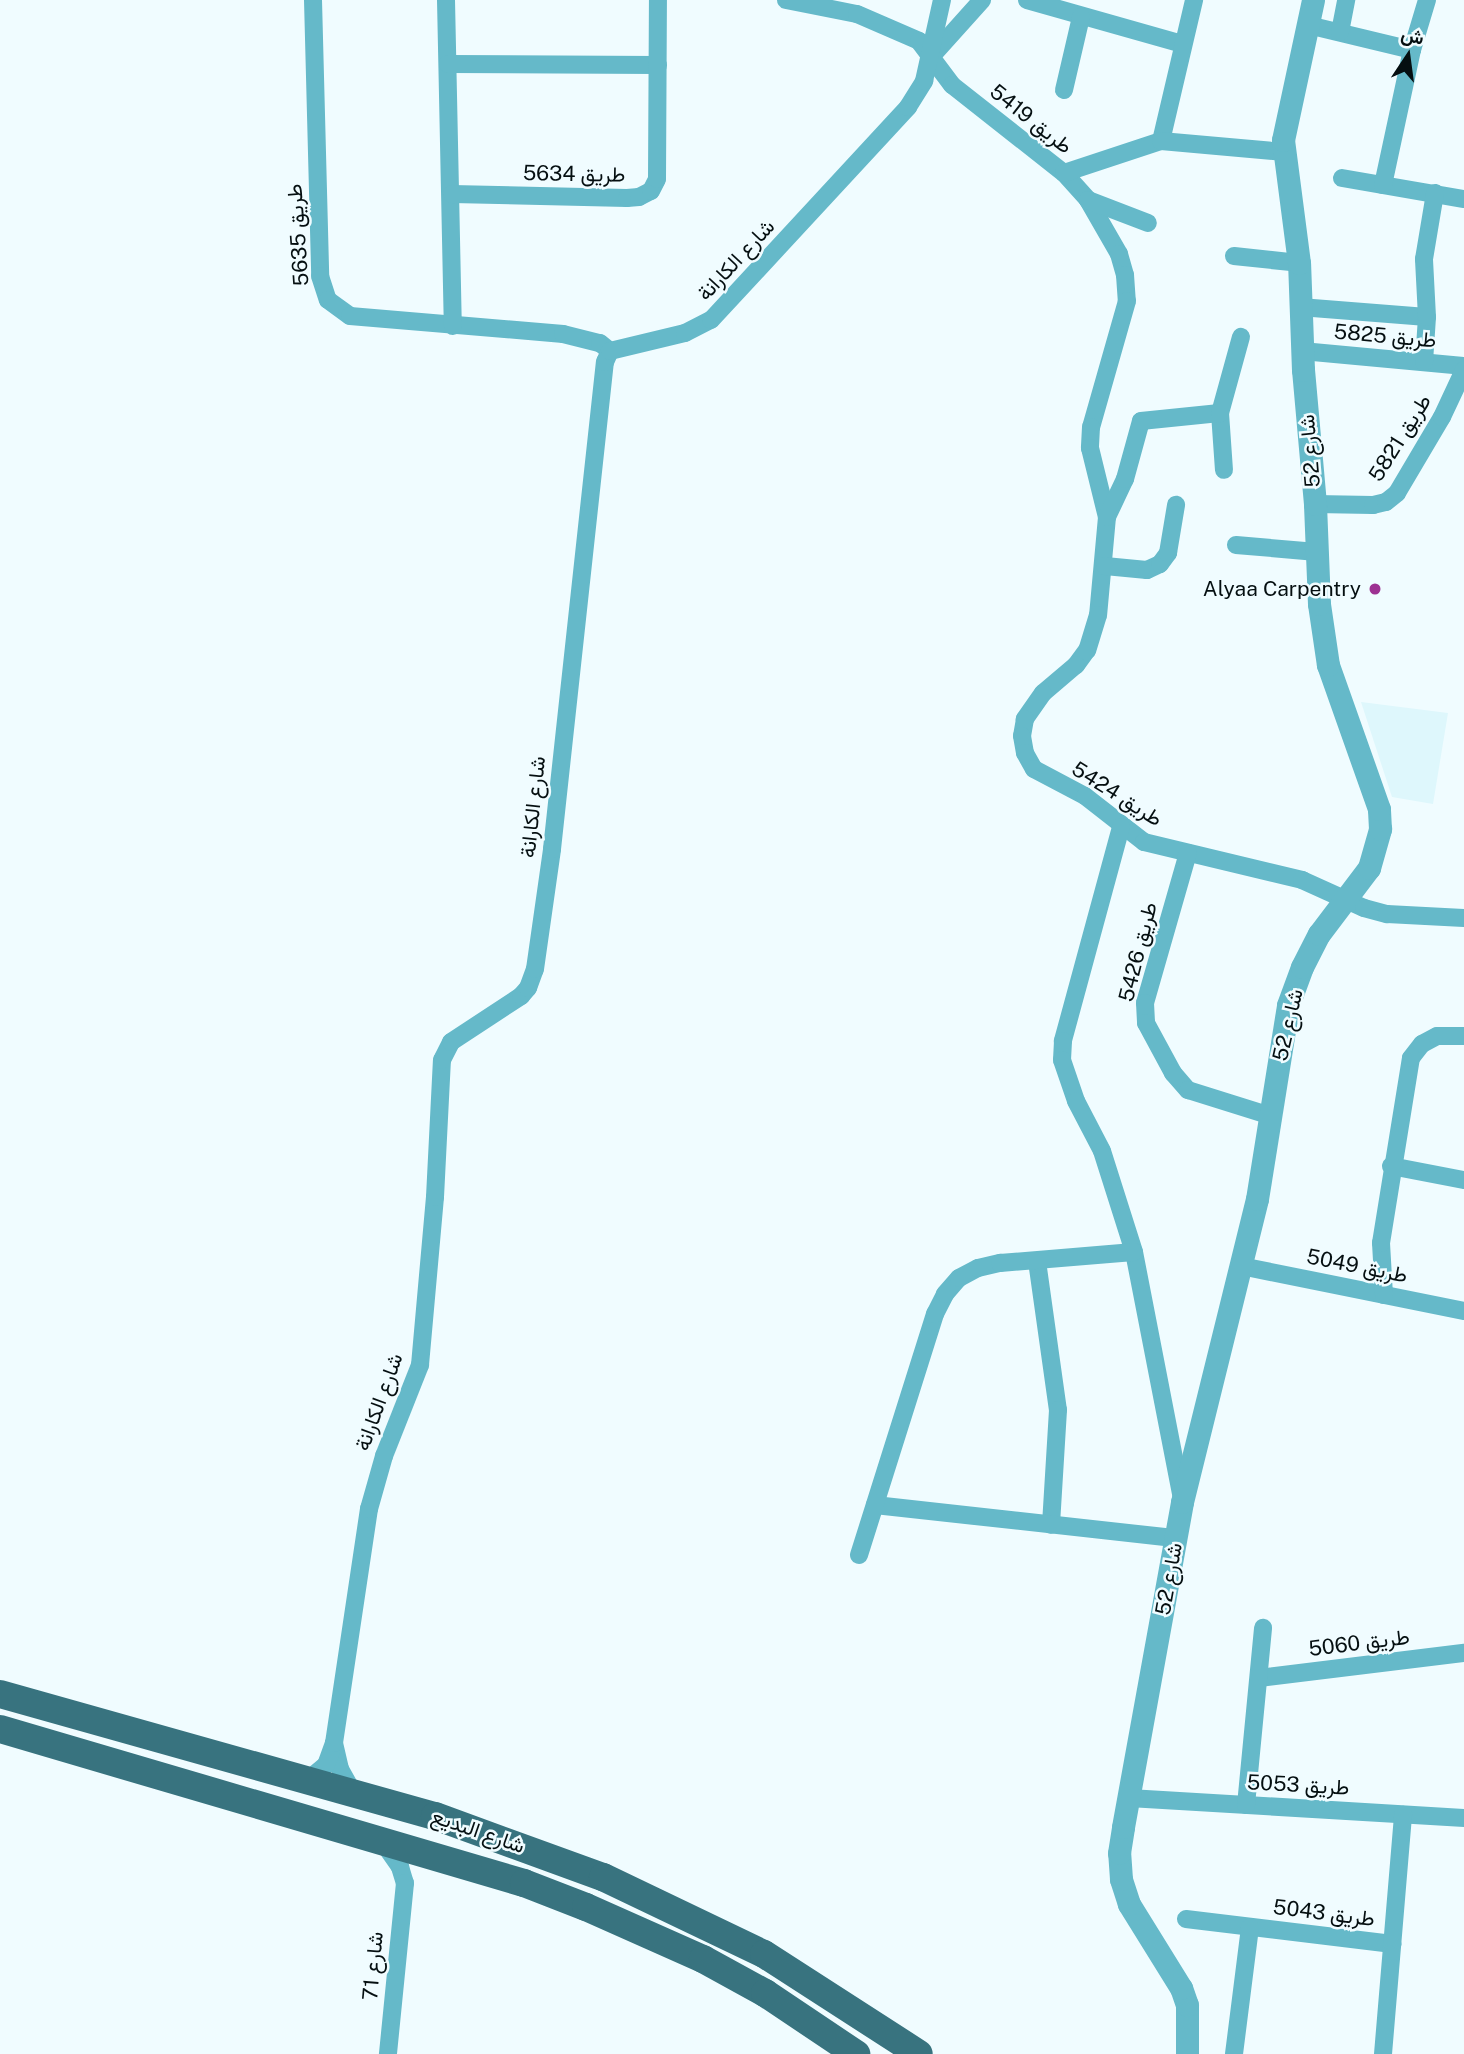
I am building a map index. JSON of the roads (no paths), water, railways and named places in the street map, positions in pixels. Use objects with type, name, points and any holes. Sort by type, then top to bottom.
[{"type":"main road","name":"شارع البديع","points":[[0,1694],[308,1780],[520,1844],[684,1913],[764,1954],[919,2054]]},
{"type":"main road","name":"شارع البديع","points":[[0,1729],[444,1857],[586,1907],[702,1959],[765,1993],[856,2054]]},
{"type":"street","name":"طريق 5635","points":[[313,0],[322,289],[336,309],[350,316],[563,334],[600,343],[610,351]]},
{"type":"street","points":[[446,0],[453,326]]},
{"type":"street","name":"طريق 5634","points":[[452,194],[627,198],[639,197],[651,191],[657,180],[658,0]]},
{"type":"street","name":"طريق 5419","points":[[786,0],[837,8],[876,20],[912,36],[943,76],[964,95],[1064,173],[1161,141],[1285,152]]},
{"type":"street","points":[[930,58],[942,0]]},
{"type":"street","name":"شارع الكارانة","points":[[308,1780],[326,1765],[334,1743],[371,1500],[384,1456],[420,1365],[435,1197],[442,1060],[451,1042],[521,996],[528,988],[535,969],[552,849],[601,378],[610,351],[685,333],[711,320],[908,107],[924,81],[930,58],[982,0]]},
{"type":"street","points":[[1027,0],[1183,44]]},
{"type":"street","points":[[1161,141],[1194,0]]},
{"type":"street","name":"شارع 52","points":[[1187,2054],[1187,2005],[1181,1988],[1129,1904],[1121,1879],[1119,1853],[1182,1502],[1257,1199],[1293,992],[1319,934],[1369,868],[1377,849],[1379,808],[1328,665],[1322,635],[1315,504],[1302,351],[1299,263],[1285,152],[1284,125],[1313,0]]},
{"type":"street","points":[[1340,32],[1346,0]]},
{"type":"street","points":[[1384,184],[1412,50],[1427,0]]},
{"type":"street","points":[[1064,90],[1081,17]]},
{"type":"street","points":[[1308,25],[1412,50]]},
{"type":"street","points":[[448,64],[658,65]]},
{"type":"street","name":"طريق 5424","points":[[1064,173],[1088,200],[1119,254],[1125,275],[1126,301],[1095,412],[1090,448],[1107,517],[1105,566],[1094,633],[1087,650],[1076,665],[1033,705],[1025,719],[1022,736],[1025,754],[1034,769],[1085,796],[1121,827],[1144,842],[1302,880],[1345,900],[1387,914],[1464,918]]},
{"type":"street","points":[[1342,178],[1464,200]]},
{"type":"street","name":"طريق 5821","points":[[1424,362],[1427,317],[1424,259],[1435,194]]},
{"type":"street","points":[[1088,200],[1148,223]]},
{"type":"street","points":[[1234,256],[1299,263]]},
{"type":"street","points":[[1300,307],[1427,317]]},
{"type":"street","points":[[1224,470],[1220,412],[1241,337]]},
{"type":"street","name":"طريق 5825","points":[[1302,351],[1464,368]]},
{"type":"street","name":"طريق 5821","points":[[1315,504],[1373,505],[1386,502],[1397,493],[1441,417],[1464,368]]},
{"type":"street","points":[[1107,517],[1125,480],[1141,421],[1220,412]]},
{"type":"street","points":[[1105,566],[1147,570],[1160,564],[1168,553],[1176,505]]},
{"type":"street","points":[[1236,545],[1317,551]]},
{"type":"street","points":[[1121,827],[1063,1041],[1062,1060],[1076,1101],[1102,1151],[1134,1252],[1182,1502]]},
{"type":"street","name":"طريق 5426","points":[[1188,853],[1145,1003],[1146,1023],[1173,1073],[1188,1090],[1271,1116]]},
{"type":"street","points":[[1384,1294],[1381,1242],[1391,1166],[1411,1058],[1422,1044],[1437,1036],[1464,1036]]},
{"type":"street","points":[[1391,1166],[1464,1180]]},
{"type":"street","points":[[859,1555],[935,1314],[945,1294],[959,1278],[978,1268],[1134,1252]]},
{"type":"street","points":[[1037,1261],[1058,1410],[1051,1525]]},
{"type":"street","name":"طريق 5049","points":[[1241,1266],[1464,1311]]},
{"type":"street","points":[[875,1505],[1176,1538]]},
{"type":"street","points":[[1246,1805],[1263,1628]]},
{"type":"street","name":"طريق 5060","points":[[1259,1678],[1464,1653]]},
{"type":"street","points":[[0,1682],[28,1702]]},
{"type":"street","name":"شارع الكارانة","points":[[334,1743],[340,1769],[353,1793]]},
{"type":"street","name":"طريق 5053","points":[[1129,1797],[1464,1818]]},
{"type":"street","name":"طريق 5043","points":[[1383,2054],[1403,1815]]},
{"type":"street","points":[[380,1839],[396,1859],[405,1883]]},
{"type":"street","points":[[405,1883],[414,1870],[428,1861],[444,1857]]},
{"type":"street","name":"شارع 71","points":[[388,2054],[405,1883]]},
{"type":"street","name":"طريق 5043","points":[[1186,1919],[1392,1944]]},
{"type":"street","name":"طريق 5043","points":[[1234,2054],[1250,1927]]},
{"type":"place","name":"Alyaa Carpentry","points":[[1375,589]]}]
